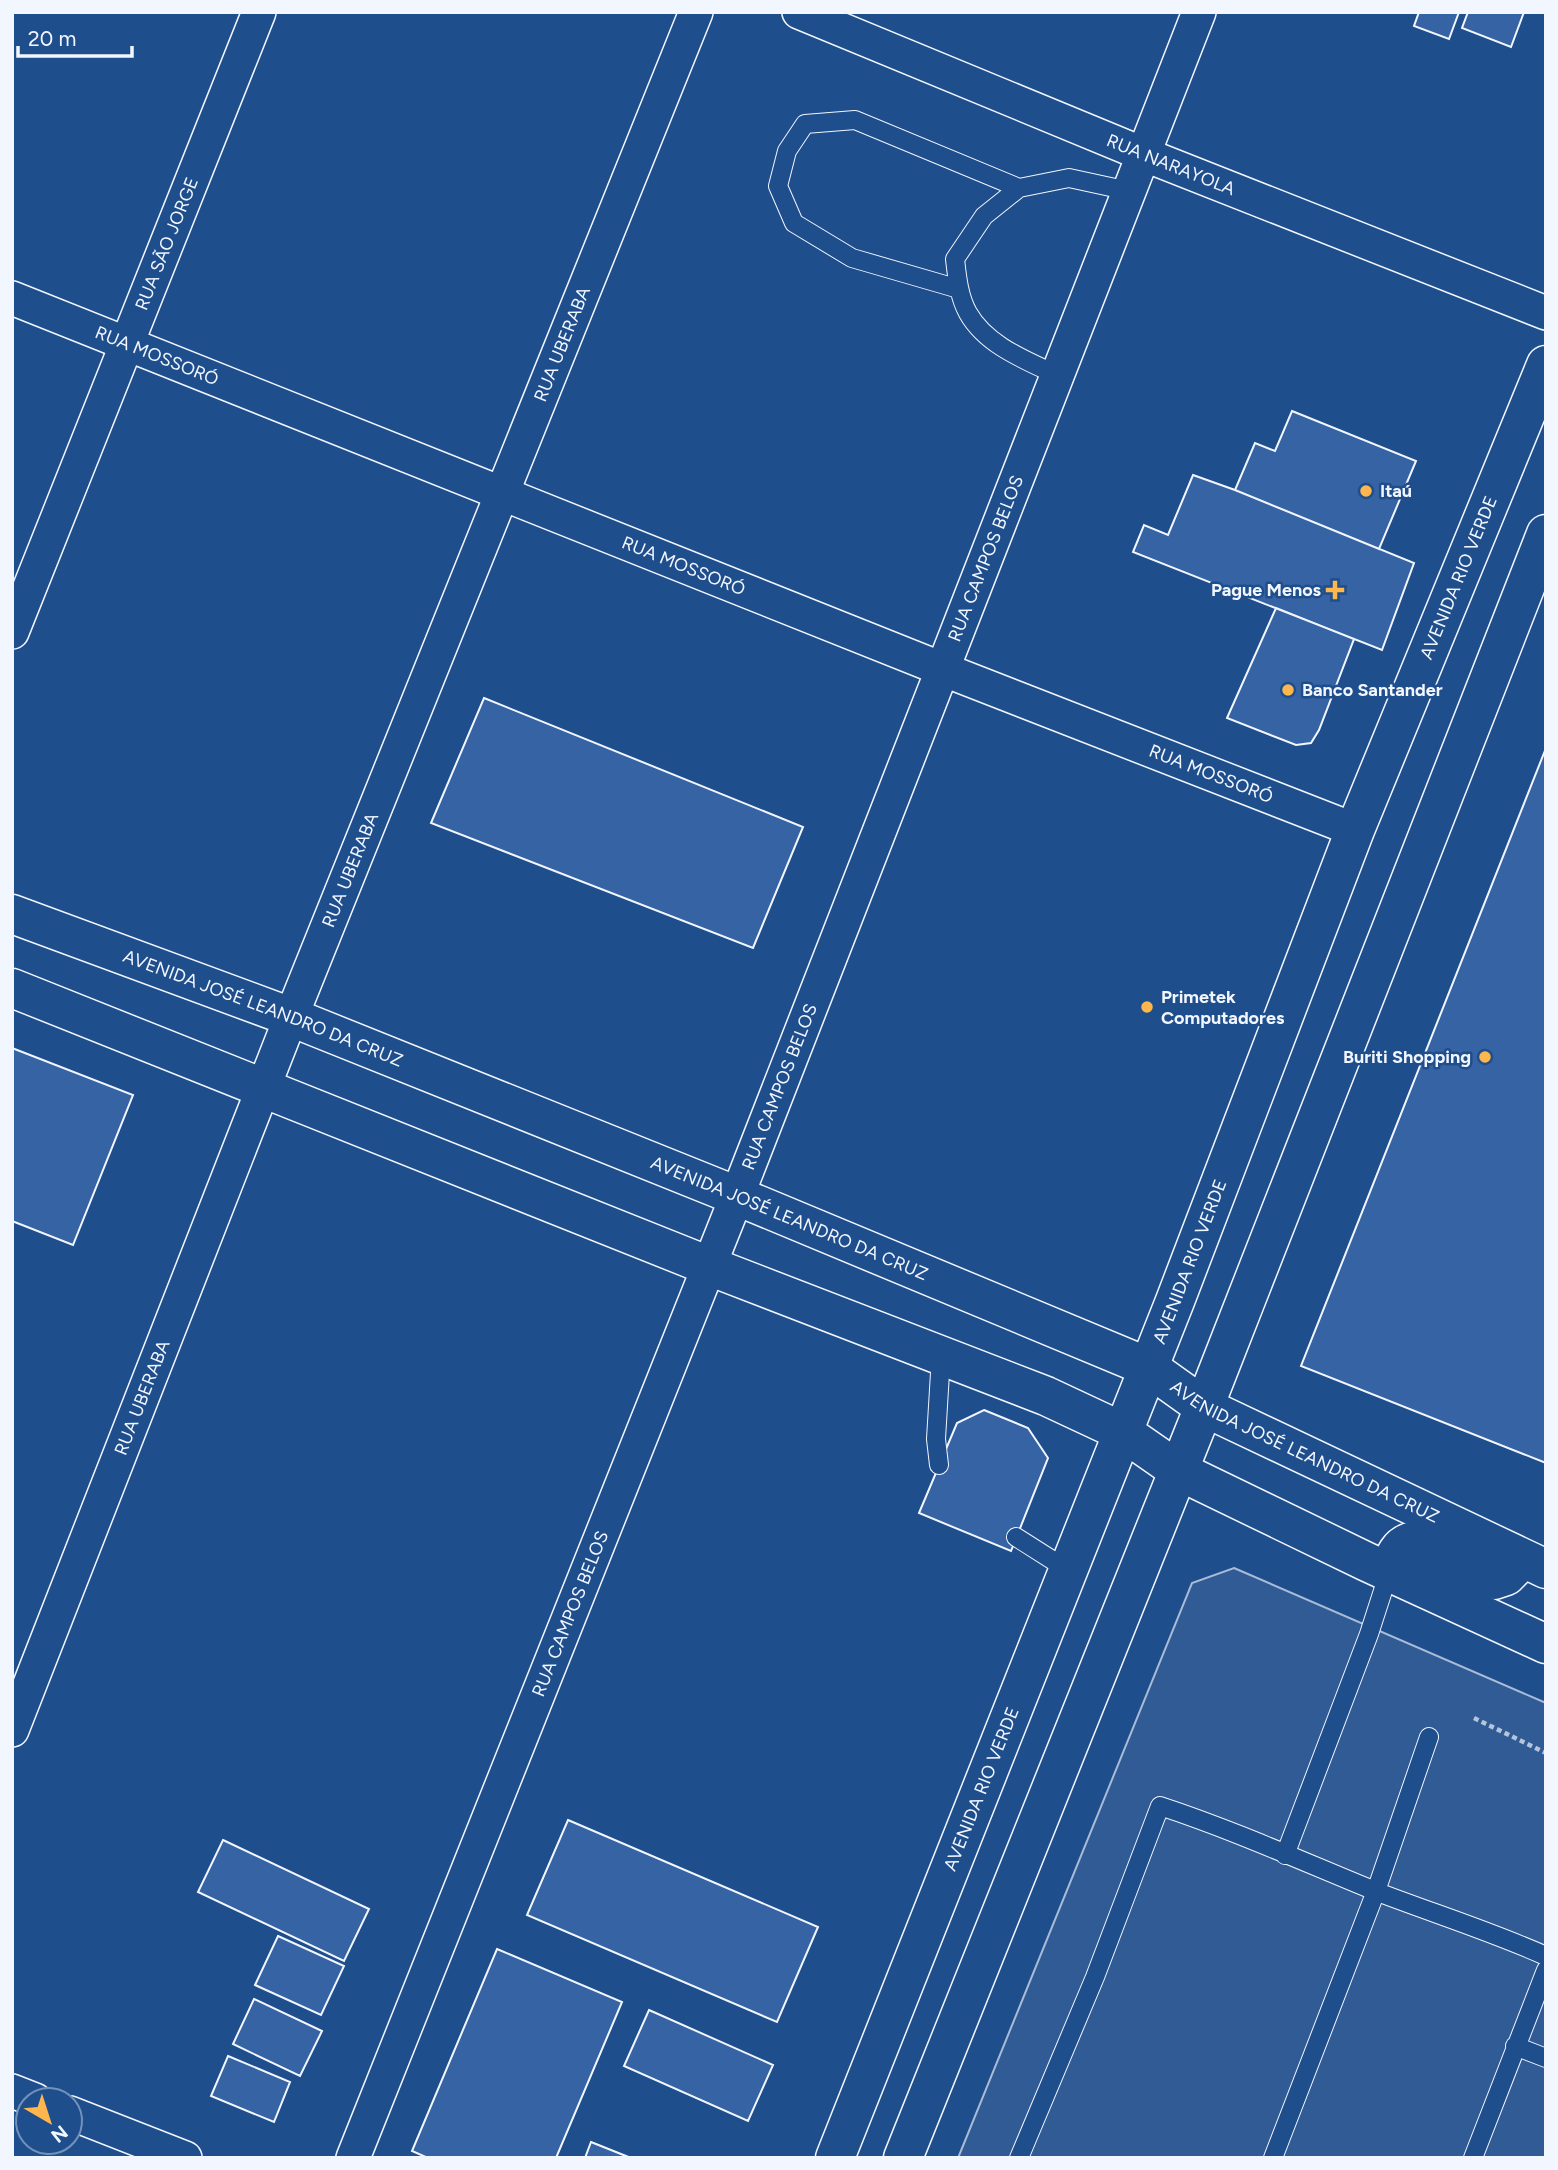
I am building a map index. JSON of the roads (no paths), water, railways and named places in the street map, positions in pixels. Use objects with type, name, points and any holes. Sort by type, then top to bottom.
[{"type":"main road","name":"AVENIDA RIO VERDE","points":[[835,2158],[1123,1432],[1354,830],[1546,365]]},
{"type":"main road","points":[[903,2158],[1179,1471],[1546,534]]},
{"type":"main road","name":"AVENIDA JOSÉ LEANDRO DA CRUZ","points":[[12,914],[291,1017],[737,1196],[1148,1367],[1204,1407],[1534,1564]]},
{"type":"main road","points":[[12,988],[709,1266],[1046,1396],[1123,1432],[1179,1471],[1546,1644]]},
{"type":"main road","points":[[1389,1572],[1397,1550],[1401,1545],[1410,1542],[1494,1580],[1534,1564]]},
{"type":"street","name":"RUA SÃO JORGE","points":[[12,632],[259,12]]},
{"type":"street","name":"RUA UBERABA","points":[[12,1730],[291,1017],[696,12]]},
{"type":"street","name":"RUA NARAYOLA","points":[[799,12],[1143,153],[1546,313]]},
{"type":"street","name":"RUA CAMPOS BELOS","points":[[353,2158],[737,1196],[1199,12]]},
{"type":"street","name":"RUA MOSSORÓ","points":[[12,298],[942,669],[1354,830]]},
{"type":"street","points":[[84,2118],[185,2158]]},
{"type":"lane","points":[[959,289],[852,258],[794,223],[778,186],[787,151],[805,124],[855,121],[1019,188]]},
{"type":"lane","points":[[1057,375],[1012,355],[991,339],[968,313],[959,289],[955,259],[984,216],[1019,188],[1069,178],[1129,191]]},
{"type":"lane","points":[[939,1465],[936,1439],[941,1356]]},
{"type":"lane","points":[[1016,1537],[1068,1570]]},
{"type":"lane","points":[[1285,1855],[1369,1634],[1389,1572]]},
{"type":"lane","points":[[1273,2158],[1376,1891],[1429,1737]]},
{"type":"lane","points":[[1020,2158],[1095,1977],[1160,1806],[1207,1822],[1376,1891],[1495,1933],[1546,1956]]},
{"type":"lane","points":[[1473,2158],[1546,1970]]},
{"type":"lane","points":[[1515,2046],[1546,2058]]},
{"type":"place","name":"Itaú","points":[[1366,491]]},
{"type":"place","name":"Pague Menos","points":[[1335,590]]},
{"type":"place","name":"Banco Santander","points":[[1288,690]]},
{"type":"place","name":"Primetek Computadores","points":[[1147,1007]]},
{"type":"place","name":"Buriti Shopping","points":[[1485,1057]]}]
